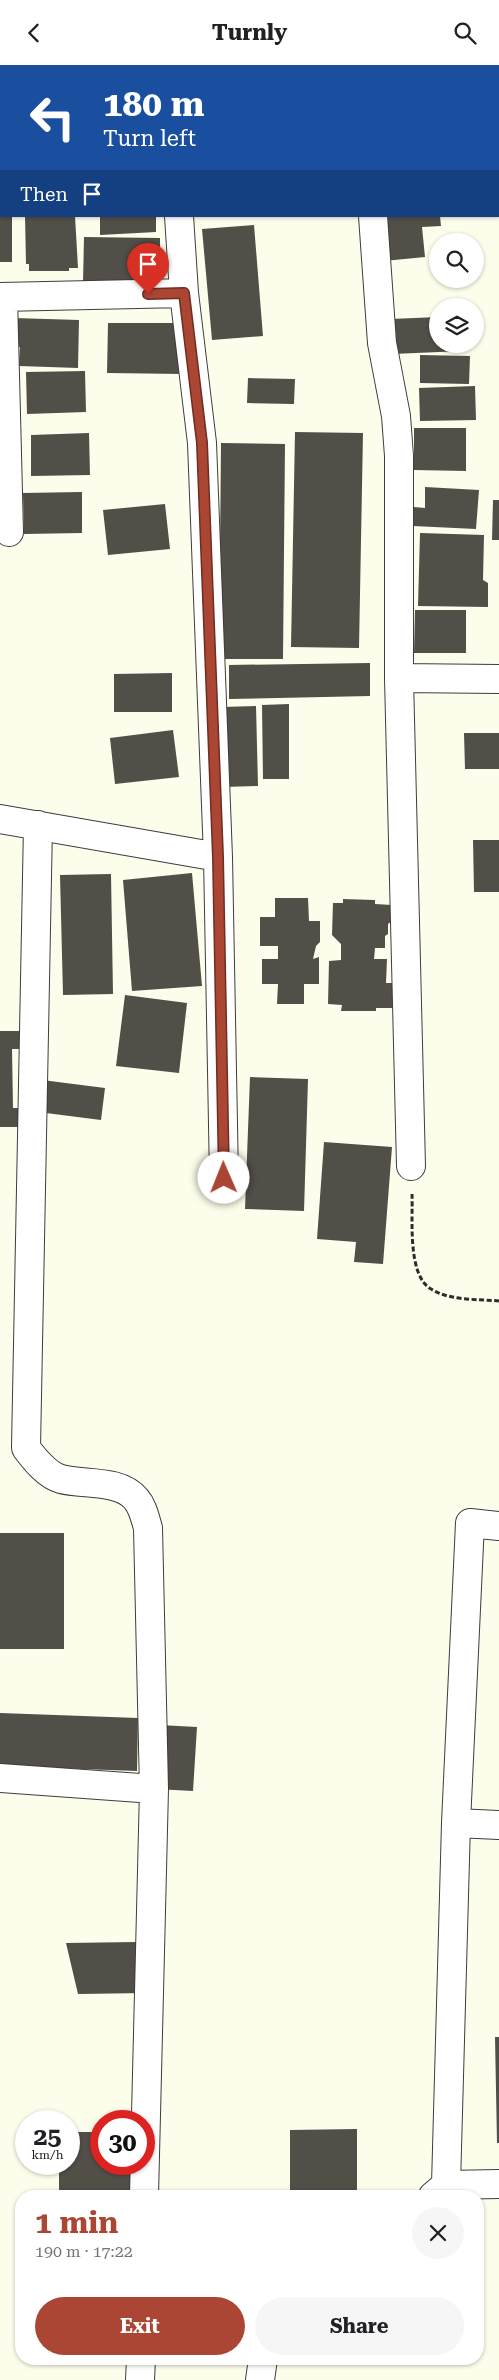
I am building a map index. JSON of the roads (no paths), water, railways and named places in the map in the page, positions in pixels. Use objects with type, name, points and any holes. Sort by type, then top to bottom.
[{"type":"street","points":[[179,217],[184,293],[202,443],[218,857],[224,1178]]},
{"type":"street","points":[[373,217],[382,343],[396,416],[399,455],[399,678],[411,1166]]},
{"type":"street","points":[[9,532],[1,297],[184,293]]},
{"type":"street","points":[[399,678],[499,679]]},
{"type":"street","points":[[0,819],[218,857]]},
{"type":"street","points":[[38,825],[26,1448],[43,1468],[60,1479],[108,1485],[135,1497],[148,1528],[154,1789],[144,2190]]},
{"type":"street","points":[[440,2190],[470,1523],[499,1526]]},
{"type":"street","points":[[0,1778],[154,1789]]},
{"type":"street","points":[[456,1823],[499,1825]]},
{"type":"street","points":[[450,2190],[499,2185]]},
{"type":"street","points":[[140,2380],[141,2365]]},
{"type":"street","points":[[260,2380],[262,2365]]}]
